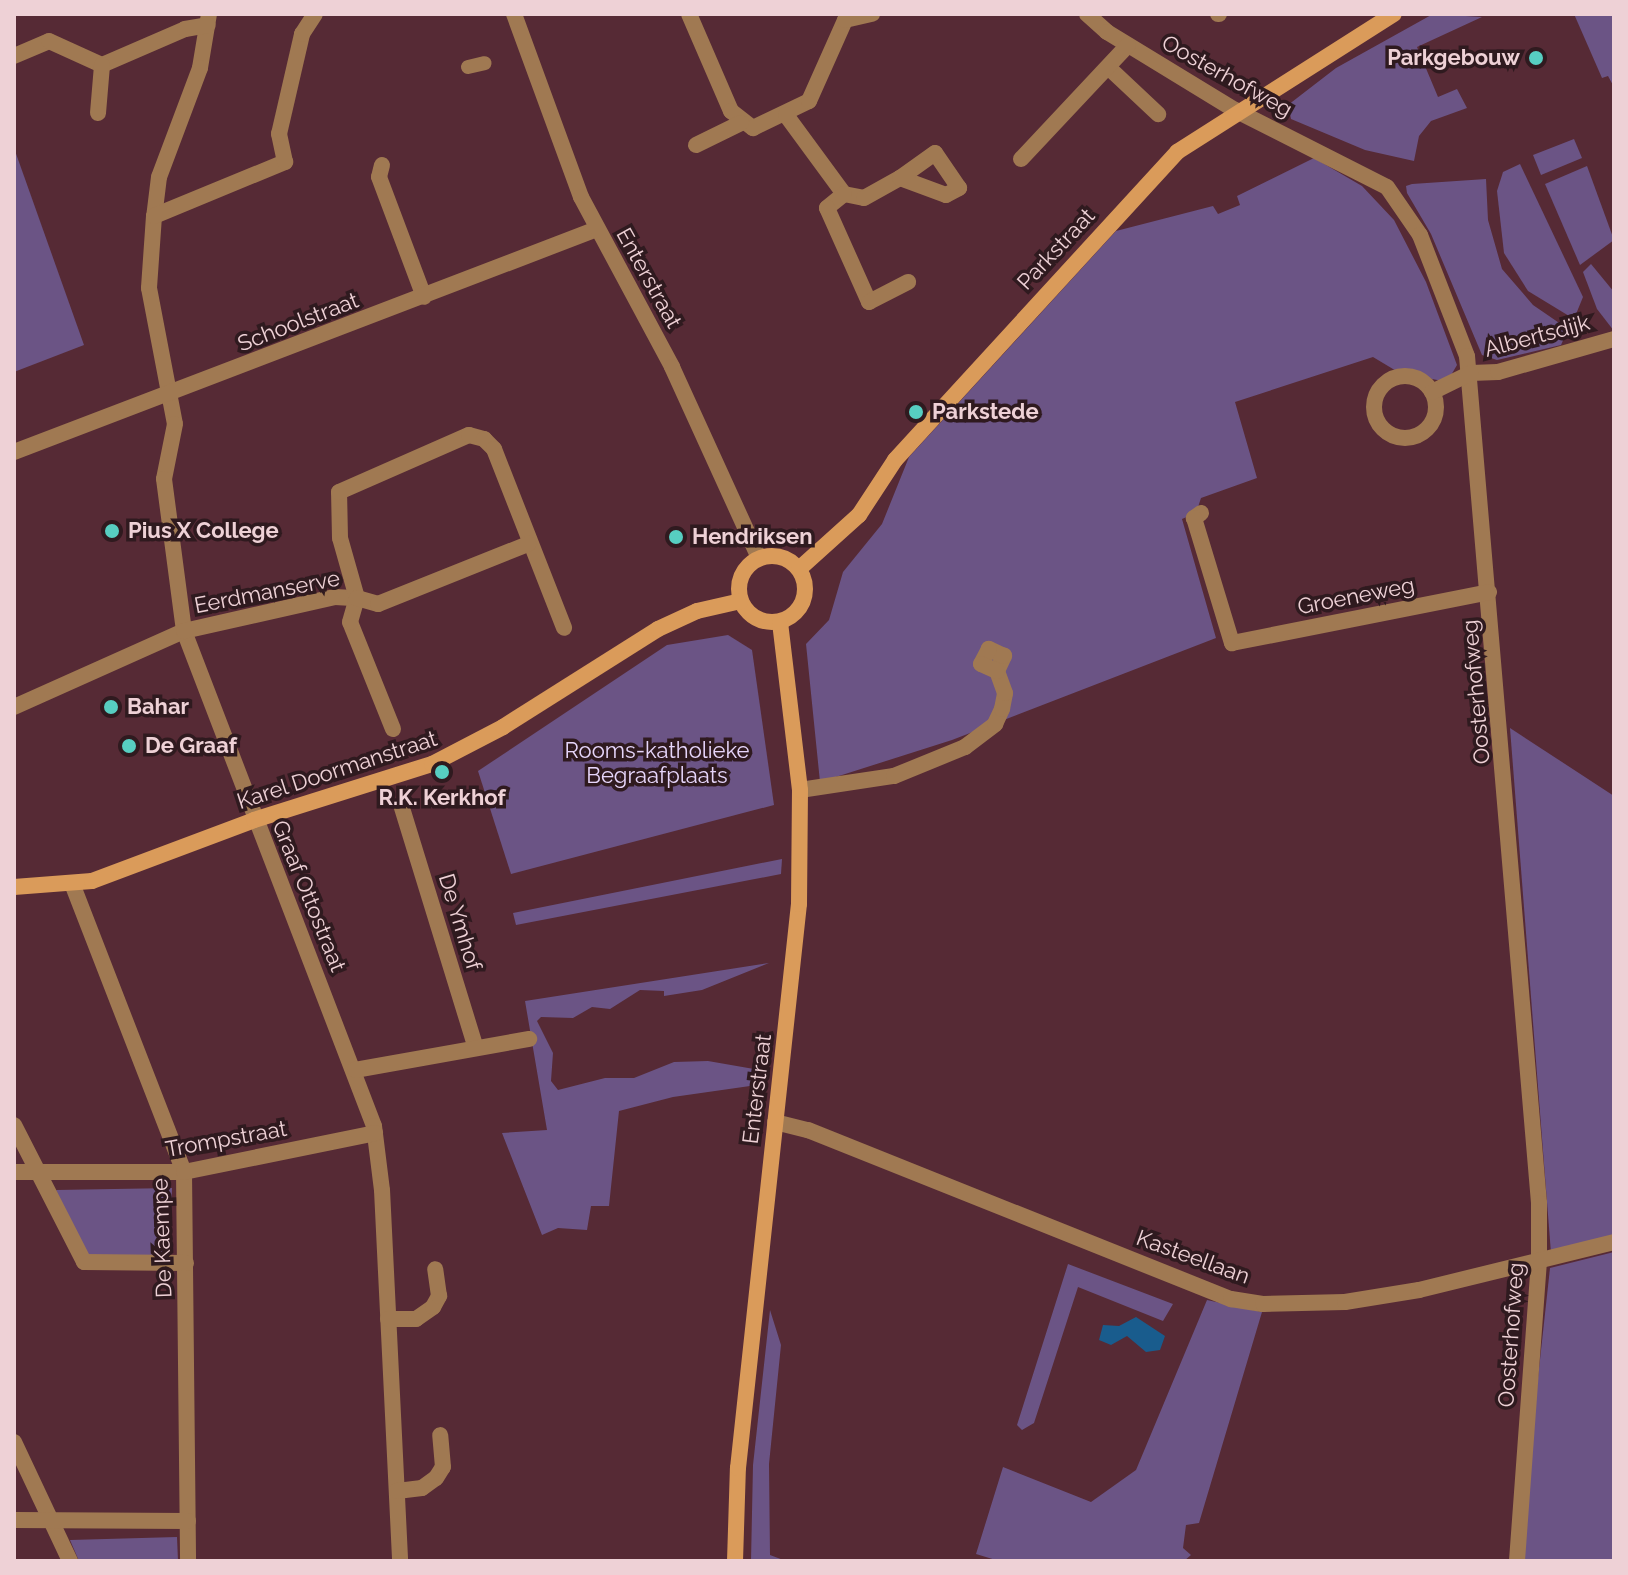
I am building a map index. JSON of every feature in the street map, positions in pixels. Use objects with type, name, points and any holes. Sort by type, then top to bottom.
[{"type":"main road","name":"Parkstraat","points":[[799,569],[849,527],[895,460],[1177,152],[1235,110],[1394,14]]},
{"type":"main road","points":[[781,557],[799,569],[804,601],[780,622],[756,619],[741,601],[741,576],[759,558],[781,557]]},
{"type":"main road","name":"Karel Doormanstraat","points":[[14,887],[73,886],[254,820],[453,755],[658,629],[697,611],[741,601]]},
{"type":"main road","name":"Enterstraat","points":[[735,1561],[738,1468],[799,904],[800,790],[780,622]]},
{"type":"street","points":[[154,216],[285,162],[279,134],[302,34],[315,14]]},
{"type":"street","name":"Enterstraat","points":[[514,14],[543,106],[597,229],[672,367],[759,558]]},
{"type":"street","points":[[689,14],[741,123],[753,128],[786,115],[809,101],[842,17],[872,14]]},
{"type":"street","name":"Oosterhofweg","points":[[1087,14],[1128,45],[1235,110],[1387,187],[1427,251],[1471,373],[1468,401],[1489,592],[1539,1261],[1517,1561]]},
{"type":"street","name":"Graaf Ottostraat","points":[[209,20],[200,68],[159,177],[154,216],[149,288],[173,393],[175,424],[164,479],[184,631],[254,820],[355,1070],[375,1133],[400,1561]]},
{"type":"street","name":"Graaf Ottostraat","points":[[102,65],[209,20]]},
{"type":"street","points":[[14,56],[49,41],[102,65],[98,113]]},
{"type":"street","points":[[1021,159],[1128,45]]},
{"type":"street","points":[[468,67],[485,63]]},
{"type":"street","points":[[1108,67],[1158,114]]},
{"type":"street","points":[[786,115],[844,194],[864,198],[900,178]]},
{"type":"street","points":[[696,145],[741,123]]},
{"type":"street","points":[[382,165],[379,177],[424,297]]},
{"type":"street","points":[[844,194],[827,208],[869,302],[908,282]]},
{"type":"street","name":"Schoolstraat","points":[[14,452],[597,229]]},
{"type":"street","name":"Albertsdijk","points":[[1432,392],[1471,373],[1498,372],[1614,339]]},
{"type":"street","name":"Eerdmanserve","points":[[393,729],[350,622],[357,598],[340,538],[339,492],[469,435],[484,439],[494,449],[528,544],[564,628]]},
{"type":"street","name":"Groeneweg","points":[[1201,513],[1194,518],[1232,643],[1489,592]]},
{"type":"street","name":"Eerdmanserve","points":[[14,707],[184,631],[335,597],[357,598],[378,604],[528,544]]},
{"type":"street","points":[[800,790],[894,776],[965,747],[995,724],[1002,709],[1005,693],[997,671]]},
{"type":"street","name":"De Ymhof","points":[[402,808],[476,1048]]},
{"type":"street","name":"De Kaempe","points":[[73,886],[184,1172],[188,1561]]},
{"type":"street","points":[[355,1070],[529,1039]]},
{"type":"street","name":"Kasteellaan","points":[[775,1122],[808,1130],[1231,1299],[1294,1305],[1345,1302],[1614,1242]]},
{"type":"street","points":[[14,1125],[35,1172],[84,1262],[186,1263]]},
{"type":"street","name":"Trompstraat","points":[[14,1172],[184,1172],[375,1133]]},
{"type":"street","points":[[388,1319],[416,1319],[433,1307],[439,1296],[435,1269]]},
{"type":"street","points":[[397,1491],[422,1488],[436,1478],[443,1467],[440,1435]]},
{"type":"street","points":[[14,1442],[70,1561]]},
{"type":"street","points":[[14,1520],[188,1521]]},
{"type":"green space","points":[[1433,14],[1482,17],[1417,47],[1438,97],[1457,89],[1467,108],[1431,121],[1419,136],[1414,161],[1365,150],[1291,119],[1288,105],[1336,68]]},
{"type":"green space","points":[[1574,14],[1614,14],[1614,87],[1608,76],[1602,78]]},
{"type":"green space","points":[[1574,139],[1582,158],[1541,175],[1533,155]]},
{"type":"green space","points":[[14,148],[84,345],[14,372]]},
{"type":"green space","points":[[1314,158],[1362,186],[1394,220],[1426,282],[1457,365],[1447,382],[1398,372],[1373,357],[1235,402],[1257,478],[1201,498],[1196,513],[1182,519],[1216,638],[952,740],[820,782],[806,644],[829,620],[843,572],[882,524],[909,457],[1116,231],[1213,206],[1218,214],[1240,205],[1237,196]]},
{"type":"green space","points":[[1520,164],[1583,297],[1574,319],[1528,291],[1504,253],[1497,191],[1503,172]]},
{"type":"green space","points":[[1587,166],[1614,240],[1580,265],[1545,184]]},
{"type":"green space","points":[[1486,179],[1488,220],[1502,269],[1533,305],[1568,329],[1561,345],[1497,360],[1482,355],[1431,234],[1406,186]]},
{"type":"green space","points":[[1591,264],[1614,292],[1614,331],[1597,309],[1583,272]]},
{"type":"green space","name":"Rooms-katholieke Begraafplaats","points":[[728,635],[752,650],[774,805],[511,874],[478,771],[667,645]]},
{"type":"green space","points":[[1510,728],[1614,796],[1614,1236],[1551,1253]]},
{"type":"green space","points":[[782,859],[781,874],[516,925],[513,913]]},
{"type":"green space","points":[[769,963],[702,990],[664,996],[664,991],[640,990],[610,1009],[592,1007],[573,1018],[541,1017],[537,1021],[553,1053],[551,1081],[558,1090],[605,1078],[634,1078],[674,1062],[708,1061],[765,1071],[764,1084],[673,1097],[619,1111],[609,1206],[591,1206],[587,1230],[558,1228],[542,1235],[502,1133],[547,1130],[525,1001]]},
{"type":"green space","points":[[172,1188],[170,1261],[85,1259],[56,1190]]},
{"type":"green space","points":[[1614,1252],[1614,1561],[1518,1561],[1550,1268]]},
{"type":"green space","points":[[1068,1264],[1173,1304],[1163,1321],[1078,1287],[1034,1423],[1022,1430],[1017,1425]]},
{"type":"green space","points":[[1207,1300],[1262,1312],[1199,1523],[1186,1525],[1183,1548],[1191,1555],[1184,1561],[999,1561],[976,1554],[1003,1467],[1091,1502],[1136,1470]]},
{"type":"green space","points":[[770,1310],[781,1345],[769,1464],[770,1555],[786,1561],[751,1561],[753,1465]]},
{"type":"green space","points":[[177,1537],[178,1561],[79,1561],[70,1540]]},
{"type":"water","points":[[1136,1317],[1165,1336],[1160,1350],[1146,1352],[1127,1336],[1111,1345],[1099,1340],[1103,1325],[1119,1326]]},
{"type":"place","name":"Parkgebouw","points":[[1536,58]]},
{"type":"place","name":"Parkstede","points":[[916,412]]},
{"type":"place","name":"Pius X College","points":[[112,531]]},
{"type":"place","name":"Hendriksen","points":[[676,537]]},
{"type":"place","name":"Bahar","points":[[111,707]]},
{"type":"place","name":"De Graaf","points":[[129,746]]},
{"type":"place","name":"R.K. Kerkhof","points":[[442,772]]}]
